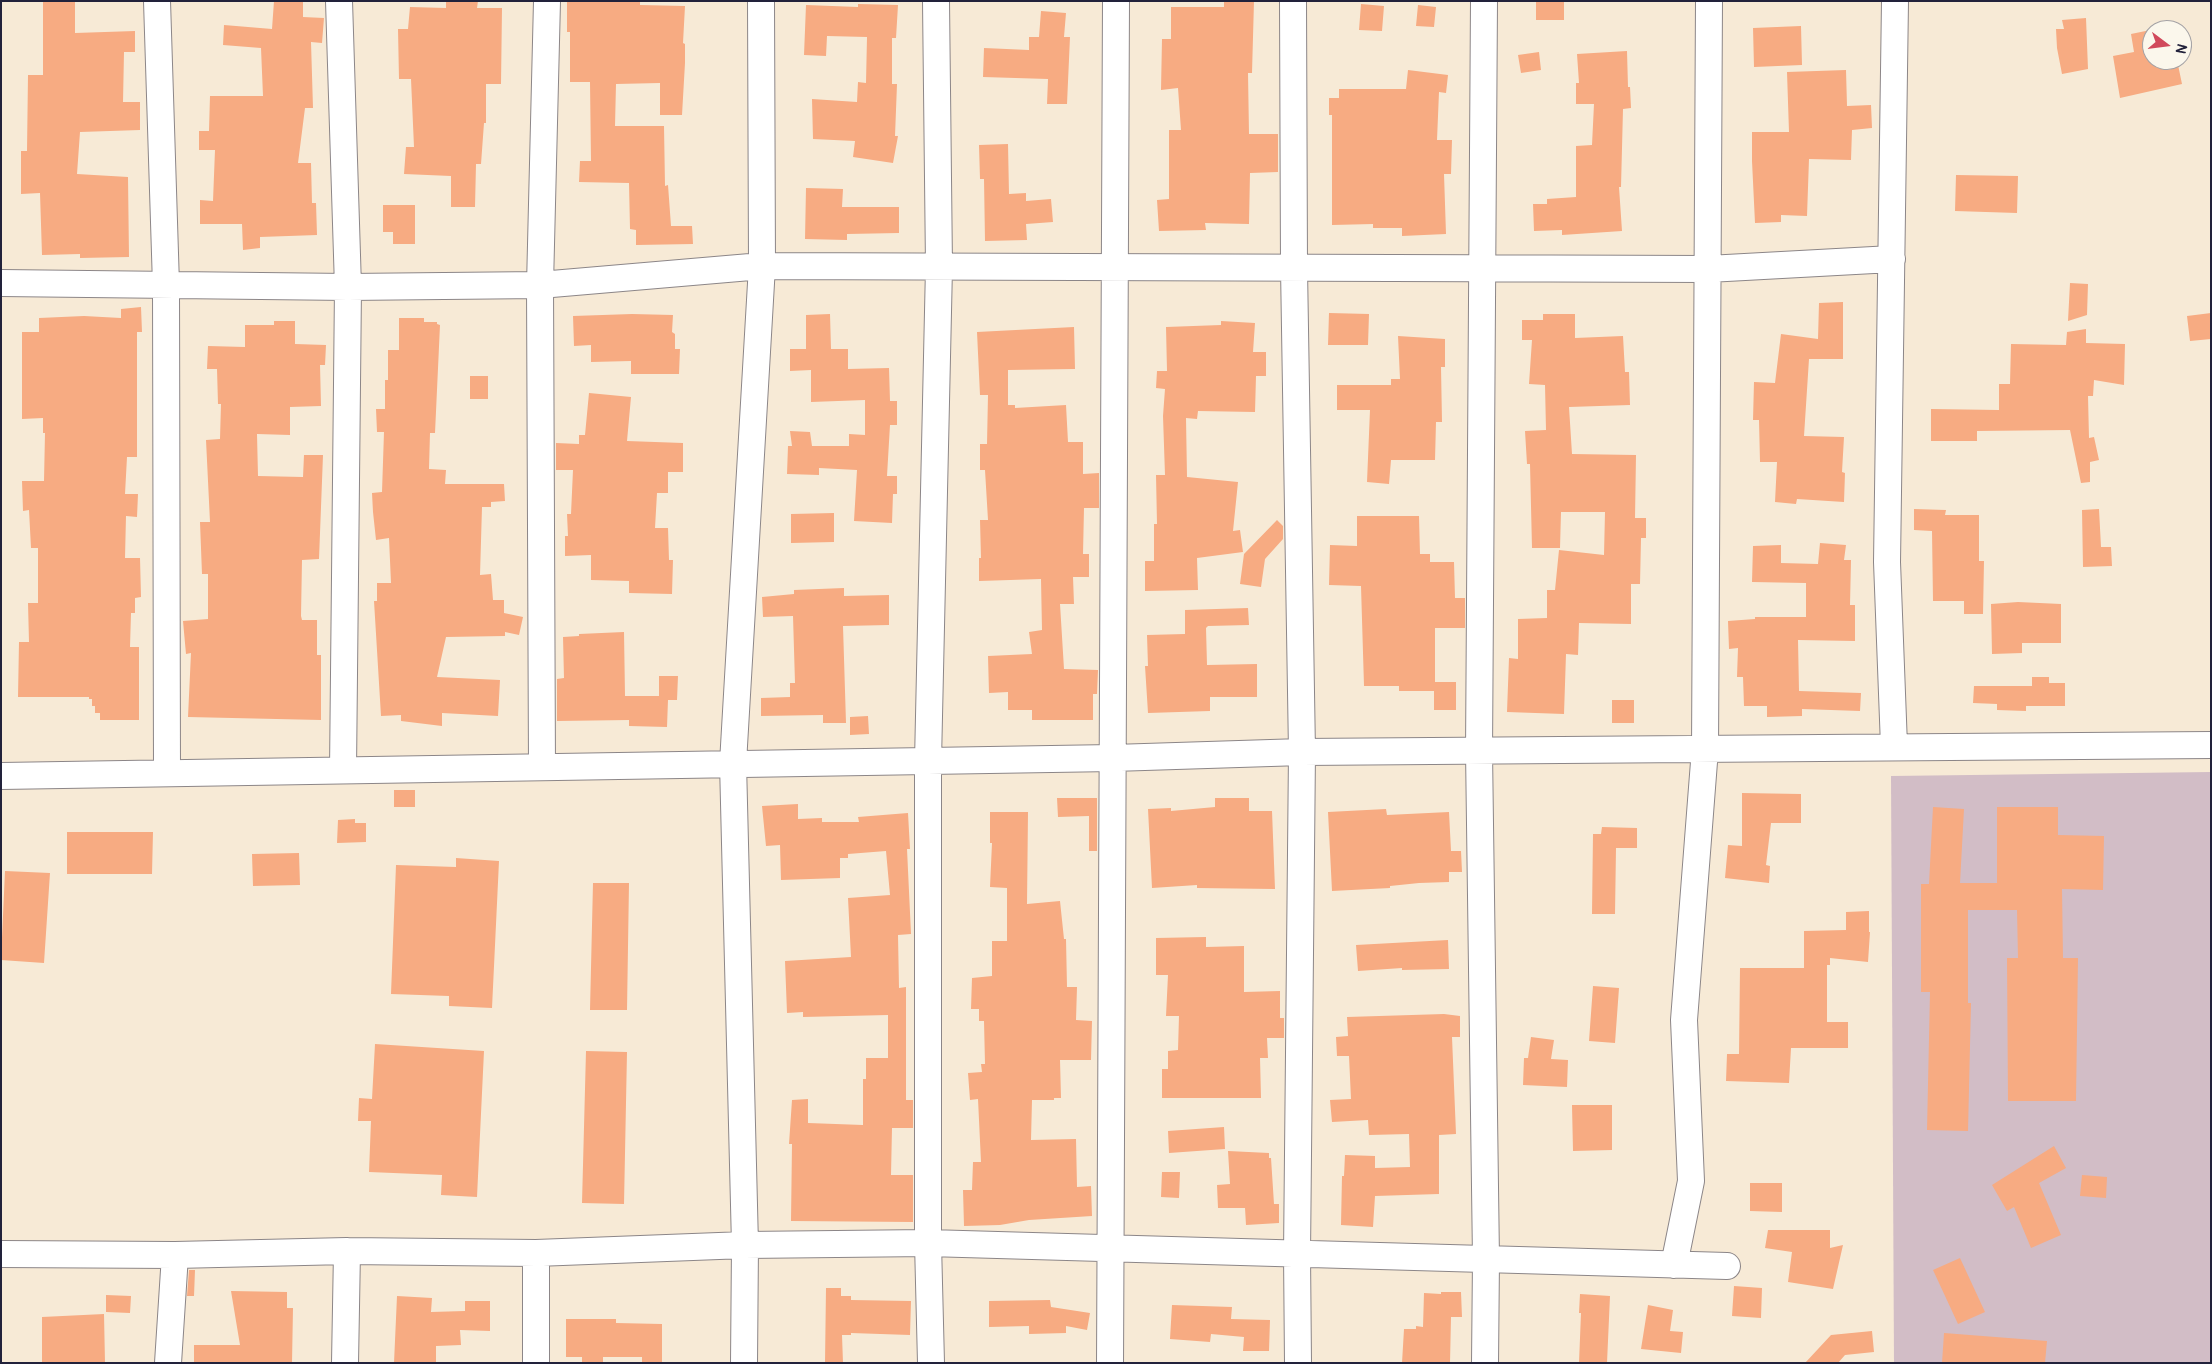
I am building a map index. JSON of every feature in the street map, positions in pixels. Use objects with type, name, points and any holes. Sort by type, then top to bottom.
[{"type":"street","points":[[157,1],[166,285],[167,773]]},
{"type":"street","points":[[339,1],[348,287],[344,770]]},
{"type":"street","points":[[542,767],[540,285],[547,1]]},
{"type":"street","points":[[744,1363],[745,1245],[733,763],[762,266],[761,1]]},
{"type":"street","points":[[931,1363],[928,1243],[928,761],[939,267],[936,1]]},
{"type":"street","points":[[1110,1363],[1116,1]]},
{"type":"street","points":[[1293,1],[1294,268],[1302,752],[1297,1254],[1298,1363]]},
{"type":"street","points":[[1484,1],[1479,751],[1486,1259],[1485,1363]]},
{"type":"street","points":[[1674,1265],[1691,1181],[1684,1020],[1705,749],[1708,1]]},
{"type":"street","points":[[1894,746],[1888,562],[1895,1]]},
{"type":"street","points":[[1,283],[348,287],[540,285],[762,266],[1708,269],[1892,259]]},
{"type":"street","points":[[1,776],[1114,758],[1302,752],[2211,745]]},
{"type":"street","points":[[1,1254],[175,1255],[347,1251],[536,1253],[745,1245],[928,1243],[1727,1266]]},
{"type":"street","points":[[345,1363],[347,1251]]},
{"type":"street","points":[[536,1253],[536,1363]]},
{"type":"street","points":[[168,1363],[175,1255]]},
{"type":"shaded area","points":[[2211,772],[2211,1363],[1894,1363],[1891,776]]},
{"type":"building","points":[[43,1],[75,1],[75,33],[135,31],[135,52],[124,52],[123,102],[140,102],[140,130],[80,132],[77,174],[128,177],[129,257],[80,258],[80,254],[42,255],[40,193],[21,194],[21,151],[27,151],[28,75],[43,75]]},
{"type":"building","points":[[274,1],[303,1],[303,17],[324,18],[322,43],[311,42],[313,108],[305,108],[298,163],[311,163],[312,203],[316,203],[317,235],[260,237],[260,248],[243,250],[242,224],[200,224],[200,200],[213,201],[215,150],[199,150],[199,131],[209,131],[210,96],[263,96],[261,48],[223,45],[224,25],[272,29]]},
{"type":"building","points":[[446,1],[478,1],[477,8],[502,8],[501,84],[486,84],[486,123],[484,123],[481,164],[476,164],[475,207],[451,207],[451,176],[404,174],[406,147],[414,147],[411,79],[399,79],[398,29],[408,29],[410,7],[446,8]]},
{"type":"building","points":[[567,1],[640,1],[640,5],[685,6],[683,43],[685,44],[685,63],[682,115],[660,115],[660,83],[616,84],[615,126],[664,126],[665,186],[668,185],[671,226],[692,226],[693,244],[636,245],[636,230],[630,229],[629,183],[579,182],[580,161],[591,161],[590,82],[570,82],[570,32],[567,32]]},
{"type":"building","points":[[1224,1],[1254,1],[1252,73],[1248,73],[1249,134],[1278,134],[1278,172],[1250,173],[1249,224],[1205,223],[1206,230],[1159,231],[1157,200],[1169,199],[1169,130],[1181,130],[1178,88],[1161,90],[1162,39],[1171,39],[1171,7],[1224,7]]},
{"type":"building","points":[[1536,1],[1564,1],[1564,20],[1536,20]]},
{"type":"building","points":[[858,4],[898,5],[896,38],[892,38],[892,84],[897,84],[895,136],[898,136],[893,163],[853,157],[855,141],[813,139],[812,99],[857,102],[858,82],[866,83],[867,37],[827,36],[826,56],[804,55],[806,5],[858,7]]},
{"type":"building","points":[[1361,4],[1384,6],[1382,31],[1359,30]]},
{"type":"building","points":[[1418,5],[1436,7],[1434,27],[1416,26]]},
{"type":"building","points":[[1041,11],[1066,13],[1064,37],[1070,37],[1067,104],[1047,104],[1048,79],[983,77],[984,48],[1029,50],[1029,37],[1039,37]]},
{"type":"building","points":[[2086,18],[2088,69],[2062,74],[2057,48],[2056,29],[2064,29],[2062,20]]},
{"type":"building","points":[[1801,26],[1802,65],[1754,67],[1753,28]]},
{"type":"building","points":[[2142,32],[2142,70],[2179,70],[2182,84],[2120,98],[2113,56],[2134,52],[2131,34]]},
{"type":"building","points":[[1627,51],[1628,87],[1630,87],[1631,108],[1623,109],[1621,187],[1619,187],[1622,231],[1562,235],[1562,230],[1534,231],[1533,204],[1547,204],[1547,199],[1576,197],[1576,146],[1592,145],[1594,104],[1576,104],[1576,83],[1579,83],[1577,54]]},
{"type":"building","points":[[1539,52],[1541,70],[1521,73],[1518,55]]},
{"type":"building","points":[[1408,70],[1448,75],[1446,93],[1439,92],[1437,140],[1452,140],[1451,174],[1444,174],[1446,234],[1402,236],[1402,228],[1373,228],[1373,224],[1332,225],[1332,115],[1329,115],[1329,98],[1339,98],[1339,89],[1406,89]]},
{"type":"building","points":[[1846,70],[1847,106],[1871,105],[1872,128],[1852,130],[1851,160],[1809,159],[1807,216],[1781,215],[1781,222],[1755,223],[1752,132],[1789,132],[1787,72]]},
{"type":"building","points":[[1008,144],[1009,194],[1026,193],[1026,201],[1051,199],[1053,222],[1026,224],[1027,240],[985,241],[984,179],[980,179],[979,145]]},
{"type":"building","points":[[1956,175],[2018,176],[2017,213],[1955,211]]},
{"type":"building","points":[[806,188],[843,189],[842,207],[899,207],[899,233],[847,234],[847,240],[805,239]]},
{"type":"building","points":[[383,205],[415,205],[415,244],[393,244],[393,232],[383,232]]},
{"type":"building","points":[[2070,283],[2088,284],[2087,315],[2068,321]]},
{"type":"building","points":[[1843,302],[1843,359],[1809,359],[1804,436],[1844,437],[1842,472],[1845,473],[1844,502],[1797,499],[1796,504],[1775,502],[1777,462],[1760,462],[1759,420],[1753,420],[1754,382],[1775,383],[1781,334],[1818,339],[1819,303]]},
{"type":"building","points":[[141,307],[142,332],[137,332],[137,457],[127,457],[125,494],[138,494],[137,517],[126,516],[125,558],[140,558],[141,597],[135,598],[135,613],[131,613],[130,647],[139,647],[139,720],[100,720],[100,713],[95,713],[95,706],[92,706],[92,699],[89,699],[89,697],[18,697],[19,642],[29,642],[28,603],[38,603],[38,548],[31,548],[29,510],[23,511],[22,481],[44,481],[45,433],[43,433],[43,418],[22,419],[22,332],[39,332],[39,318],[84,316],[121,318],[121,309]]},
{"type":"building","points":[[1329,313],[1369,314],[1368,345],[1328,345]]},
{"type":"building","points":[[2211,313],[2211,339],[2190,341],[2187,316]]},
{"type":"building","points":[[830,314],[831,349],[848,349],[848,369],[889,368],[890,401],[897,401],[897,425],[890,425],[887,476],[897,476],[897,494],[893,494],[892,523],[854,521],[857,470],[819,468],[819,475],[787,474],[788,446],[792,446],[790,431],[810,432],[812,446],[849,446],[849,434],[865,435],[865,400],[811,402],[811,370],[790,371],[790,349],[806,349],[806,315]]},
{"type":"building","points":[[1543,314],[1575,314],[1575,338],[1623,336],[1625,372],[1629,372],[1630,405],[1569,407],[1572,454],[1636,455],[1635,518],[1646,518],[1646,538],[1641,538],[1640,584],[1631,584],[1631,624],[1579,623],[1578,655],[1566,654],[1564,714],[1507,712],[1509,658],[1518,659],[1518,619],[1547,618],[1547,590],[1555,590],[1559,550],[1604,555],[1605,512],[1561,512],[1560,548],[1532,548],[1530,464],[1527,464],[1525,431],[1546,430],[1545,385],[1529,384],[1532,340],[1522,340],[1522,320],[1543,320]]},
{"type":"building","points":[[673,315],[672,332],[675,334],[675,349],[680,349],[679,374],[631,374],[631,361],[591,362],[591,345],[574,346],[573,316]]},
{"type":"building","points":[[399,318],[424,318],[424,322],[437,322],[440,325],[435,433],[430,433],[429,469],[446,470],[445,484],[504,484],[505,501],[491,502],[491,507],[482,507],[480,575],[491,574],[493,600],[504,600],[504,613],[523,617],[519,635],[505,632],[505,636],[446,637],[437,677],[500,680],[498,716],[442,713],[442,726],[401,721],[401,715],[381,716],[374,601],[377,601],[377,583],[391,583],[389,538],[376,540],[372,493],[382,492],[384,432],[377,432],[376,409],[385,409],[385,380],[388,380],[388,350],[399,350]]},
{"type":"building","points":[[274,321],[295,321],[295,344],[326,345],[325,365],[320,365],[321,406],[290,407],[290,435],[257,434],[258,476],[303,477],[304,455],[323,455],[319,559],[302,560],[301,616],[302,620],[317,620],[317,655],[321,655],[321,720],[188,717],[191,653],[186,654],[183,621],[208,619],[208,574],[202,574],[200,522],[210,522],[206,440],[220,439],[221,404],[218,404],[217,369],[207,369],[208,346],[245,347],[245,325],[274,325]]},
{"type":"building","points":[[1221,321],[1255,323],[1253,352],[1266,352],[1266,376],[1256,376],[1255,412],[1198,411],[1197,419],[1186,418],[1187,477],[1238,482],[1233,531],[1240,530],[1243,552],[1197,558],[1198,590],[1145,591],[1145,561],[1154,561],[1154,524],[1157,524],[1156,475],[1165,475],[1163,416],[1165,389],[1156,388],[1157,371],[1167,371],[1166,327],[1221,325]]},
{"type":"building","points":[[1074,327],[1075,369],[1008,370],[1008,405],[1015,405],[1015,408],[1066,405],[1068,442],[1083,442],[1083,474],[1099,473],[1099,508],[1084,508],[1083,554],[1089,554],[1089,577],[1073,577],[1074,604],[1060,604],[1064,669],[1098,670],[1097,694],[1093,694],[1093,720],[1032,720],[1032,710],[1008,710],[1008,692],[989,693],[988,656],[1032,654],[1029,632],[1042,630],[1041,579],[979,581],[979,558],[981,558],[980,520],[988,520],[985,470],[980,470],[980,444],[987,444],[988,395],[980,395],[977,332]]},
{"type":"building","points":[[2086,329],[2086,343],[2125,344],[2124,385],[2094,380],[2093,396],[2088,396],[2089,438],[2094,437],[2099,460],[2090,462],[2090,482],[2081,483],[2070,430],[1977,431],[1977,441],[1931,441],[1931,409],[1999,410],[1999,384],[2010,384],[2011,344],[2066,345],[2067,332]]},
{"type":"building","points":[[1398,336],[1445,339],[1445,367],[1441,367],[1442,422],[1436,422],[1435,460],[1391,460],[1389,484],[1367,482],[1370,410],[1337,410],[1337,385],[1391,385],[1391,379],[1400,379]]},
{"type":"building","points":[[470,376],[488,376],[488,399],[470,399]]},
{"type":"building","points":[[589,393],[631,397],[627,441],[683,443],[683,472],[668,472],[668,493],[657,493],[655,528],[668,528],[669,560],[673,560],[672,594],[629,593],[629,581],[591,580],[591,555],[565,556],[565,536],[568,536],[567,514],[571,514],[573,470],[556,470],[556,443],[579,444],[579,435],[585,435]]},
{"type":"building","points":[[1914,509],[1946,510],[1945,515],[1979,515],[1979,561],[1984,561],[1983,614],[1964,614],[1964,601],[1933,601],[1932,531],[1914,530]]},
{"type":"building","points":[[2099,509],[2101,547],[2111,547],[2112,566],[2083,567],[2082,510]]},
{"type":"building","points":[[834,513],[834,542],[791,543],[791,514]]},
{"type":"building","points":[[1357,516],[1419,516],[1420,554],[1430,554],[1430,562],[1454,562],[1455,598],[1465,598],[1465,628],[1435,628],[1435,682],[1456,682],[1456,710],[1434,710],[1434,691],[1399,691],[1399,686],[1364,686],[1361,586],[1329,585],[1330,545],[1357,546]]},
{"type":"building","points":[[1277,520],[1283,526],[1283,539],[1265,559],[1261,587],[1240,584],[1244,554]]},
{"type":"building","points":[[1820,543],[1846,545],[1844,560],[1851,560],[1850,605],[1855,605],[1855,641],[1798,640],[1799,691],[1861,693],[1860,711],[1802,709],[1802,716],[1767,717],[1767,706],[1744,706],[1743,677],[1737,677],[1738,648],[1729,649],[1728,621],[1755,619],[1755,617],[1806,617],[1806,583],[1752,582],[1753,546],[1781,545],[1781,563],[1818,564]]},
{"type":"building","points":[[844,588],[844,596],[889,595],[889,625],[843,626],[846,723],[823,723],[823,715],[761,716],[761,698],[790,697],[790,683],[795,683],[793,616],[763,617],[762,597],[794,594],[794,590]]},
{"type":"building","points":[[2018,602],[2061,604],[2061,643],[2022,643],[2022,653],[1992,654],[1991,604]]},
{"type":"building","points":[[1248,608],[1249,625],[1208,626],[1206,628],[1207,665],[1257,664],[1257,697],[1210,697],[1210,711],[1148,713],[1145,666],[1148,666],[1147,635],[1185,634],[1185,610]]},
{"type":"building","points":[[624,632],[625,696],[659,696],[659,676],[678,676],[677,700],[668,700],[667,727],[629,726],[629,720],[557,721],[557,679],[564,678],[563,637],[579,636],[579,634]]},
{"type":"building","points":[[2032,677],[2049,677],[2049,683],[2065,683],[2065,706],[2026,706],[2026,711],[1997,710],[1997,704],[1973,703],[1974,686],[2032,686]]},
{"type":"building","points":[[1612,700],[1634,700],[1634,723],[1612,723]]},
{"type":"building","points":[[868,716],[869,734],[850,735],[850,717]]},
{"type":"building","points":[[394,790],[415,790],[415,807],[394,807]]},
{"type":"building","points":[[1742,793],[1801,794],[1801,823],[1771,823],[1766,865],[1770,866],[1769,883],[1725,878],[1728,845],[1742,846]]},
{"type":"building","points":[[1057,798],[1097,798],[1097,851],[1089,851],[1089,816],[1058,817]]},
{"type":"building","points":[[1215,798],[1249,798],[1249,811],[1272,811],[1275,889],[1197,888],[1197,885],[1152,888],[1148,809],[1171,808],[1171,811],[1215,807]]},
{"type":"building","points":[[798,804],[798,819],[822,818],[822,822],[859,822],[858,817],[908,813],[910,849],[907,849],[911,934],[898,935],[899,988],[906,987],[906,1100],[913,1100],[913,1128],[892,1128],[891,1175],[913,1175],[913,1222],[791,1221],[792,1144],[789,1144],[792,1100],[808,1099],[808,1123],[863,1125],[863,1079],[866,1079],[866,1058],[888,1058],[888,1015],[803,1017],[803,1012],[787,1013],[785,961],[851,957],[848,898],[890,895],[886,851],[848,854],[848,858],[840,858],[840,878],[781,880],[780,845],[766,846],[762,806]]},
{"type":"building","points":[[1933,807],[1964,809],[1960,883],[1997,883],[1997,807],[2058,807],[2058,835],[2104,836],[2103,890],[2062,889],[2063,958],[2078,958],[2076,1101],[2008,1101],[2007,958],[2018,958],[2017,910],[1968,910],[1968,1003],[1971,1003],[1968,1131],[1927,1130],[1930,992],[1921,992],[1921,884],[1929,884]]},
{"type":"building","points":[[1386,809],[1387,815],[1449,812],[1451,851],[1461,851],[1462,872],[1449,872],[1449,882],[1332,891],[1328,812]]},
{"type":"building","points":[[990,812],[1028,812],[1027,904],[1060,901],[1064,939],[1066,939],[1067,987],[1077,987],[1076,1020],[1092,1021],[1091,1060],[1060,1060],[1061,1098],[1054,1098],[1054,1100],[1032,1100],[1031,1140],[1076,1139],[1077,1187],[1091,1186],[1092,1216],[1029,1220],[1000,1225],[964,1226],[963,1190],[972,1190],[973,1162],[981,1162],[978,1099],[970,1100],[968,1073],[982,1072],[981,1064],[985,1064],[984,1021],[979,1021],[979,1009],[971,1009],[972,978],[992,976],[992,941],[1007,941],[1007,888],[990,887],[992,843],[990,843]]},
{"type":"building","points":[[355,819],[355,823],[366,823],[366,842],[337,843],[338,820]]},
{"type":"building","points":[[1602,827],[1637,828],[1637,848],[1616,848],[1615,914],[1592,914],[1593,834],[1601,834]]},
{"type":"building","points":[[67,832],[153,832],[152,874],[67,874]]},
{"type":"building","points":[[299,853],[300,885],[253,886],[252,854]]},
{"type":"building","points":[[456,858],[499,861],[492,1008],[449,1006],[449,996],[391,994],[396,865],[456,867]]},
{"type":"building","points":[[5,871],[50,873],[44,963],[1,960]]},
{"type":"building","points":[[593,883],[629,883],[627,1010],[590,1010]]},
{"type":"building","points":[[1869,911],[1868,962],[1830,958],[1830,965],[1827,965],[1827,1022],[1848,1022],[1848,1048],[1791,1048],[1789,1083],[1726,1081],[1727,1054],[1739,1054],[1740,968],[1804,968],[1804,931],[1846,930],[1846,912]]},
{"type":"building","points":[[1206,937],[1206,947],[1244,946],[1244,992],[1280,991],[1280,1018],[1284,1018],[1284,1038],[1267,1038],[1268,1058],[1260,1058],[1261,1098],[1162,1098],[1162,1069],[1168,1069],[1168,1051],[1178,1050],[1179,1016],[1166,1016],[1168,975],[1156,975],[1156,938]]},
{"type":"building","points":[[1448,940],[1449,969],[1402,970],[1402,968],[1358,971],[1356,945]]},
{"type":"building","points":[[1593,986],[1619,988],[1615,1043],[1589,1041]]},
{"type":"building","points":[[1444,1014],[1460,1016],[1460,1037],[1452,1037],[1456,1134],[1439,1135],[1439,1194],[1375,1196],[1373,1227],[1341,1225],[1342,1176],[1344,1176],[1345,1155],[1375,1156],[1375,1168],[1410,1167],[1409,1134],[1369,1135],[1368,1120],[1332,1122],[1330,1100],[1351,1099],[1349,1056],[1337,1056],[1336,1037],[1348,1036],[1347,1017]]},
{"type":"building","points":[[1531,1037],[1554,1040],[1551,1059],[1568,1060],[1567,1087],[1523,1085],[1524,1058],[1528,1058]]},
{"type":"building","points":[[375,1044],[484,1051],[477,1197],[441,1195],[442,1175],[369,1172],[371,1121],[358,1121],[359,1098],[372,1099]]},
{"type":"building","points":[[586,1051],[627,1052],[624,1204],[582,1203]]},
{"type":"building","points":[[1572,1105],[1612,1105],[1612,1150],[1573,1151]]},
{"type":"building","points":[[1224,1127],[1225,1149],[1169,1153],[1168,1131]]},
{"type":"building","points":[[2054,1146],[2066,1168],[2039,1183],[2061,1235],[2031,1248],[2014,1207],[2007,1211],[1992,1185]]},
{"type":"building","points":[[1228,1151],[1269,1153],[1269,1158],[1271,1158],[1274,1204],[1279,1204],[1279,1223],[1246,1225],[1245,1208],[1218,1208],[1217,1185],[1230,1184]]},
{"type":"building","points":[[1162,1172],[1180,1172],[1179,1198],[1161,1197]]},
{"type":"building","points":[[2082,1175],[2107,1177],[2106,1198],[2080,1196]]},
{"type":"building","points":[[1750,1183],[1782,1183],[1782,1212],[1750,1211]]},
{"type":"building","points":[[1768,1230],[1830,1230],[1830,1248],[1843,1245],[1833,1289],[1788,1282],[1792,1252],[1765,1248]]},
{"type":"building","points":[[1960,1258],[1985,1312],[1958,1324],[1933,1270]]},
{"type":"building","points":[[189,1270],[195,1270],[194,1296],[187,1296]]},
{"type":"building","points":[[1734,1286],[1762,1288],[1761,1318],[1732,1316]]},
{"type":"building","points":[[826,1288],[841,1288],[841,1296],[851,1296],[851,1300],[911,1301],[910,1335],[851,1333],[851,1335],[842,1335],[843,1363],[825,1363]]},
{"type":"building","points":[[231,1291],[287,1292],[287,1308],[293,1308],[292,1363],[194,1363],[194,1345],[240,1345]]},
{"type":"building","points":[[1441,1292],[1461,1292],[1462,1317],[1451,1317],[1450,1363],[1402,1363],[1404,1329],[1416,1329],[1416,1326],[1423,1327],[1424,1293],[1441,1294]]},
{"type":"building","points":[[1580,1294],[1610,1296],[1607,1363],[1579,1363]]},
{"type":"building","points":[[106,1295],[131,1296],[130,1313],[106,1312]]},
{"type":"building","points":[[397,1296],[432,1298],[431,1312],[465,1311],[465,1301],[490,1301],[490,1331],[460,1330],[461,1345],[436,1346],[436,1363],[394,1363]]},
{"type":"building","points":[[1050,1300],[1051,1307],[1090,1313],[1087,1330],[1066,1326],[1066,1333],[1029,1334],[1029,1326],[989,1327],[989,1301]]},
{"type":"building","points":[[1172,1305],[1232,1307],[1231,1319],[1270,1320],[1269,1351],[1243,1351],[1244,1337],[1211,1334],[1210,1342],[1170,1339]]},
{"type":"building","points":[[1648,1305],[1673,1310],[1670,1331],[1683,1332],[1681,1353],[1641,1349]]},
{"type":"building","points":[[104,1314],[105,1363],[42,1363],[42,1317]]},
{"type":"building","points":[[566,1319],[616,1319],[616,1323],[662,1324],[662,1363],[642,1363],[642,1357],[603,1357],[603,1363],[582,1363],[582,1357],[566,1357]]},
{"type":"building","points":[[1872,1331],[1874,1352],[1845,1355],[1838,1363],[1805,1363],[1831,1335]]},
{"type":"building","points":[[1944,1333],[2047,1341],[2045,1363],[1942,1363]]}]
